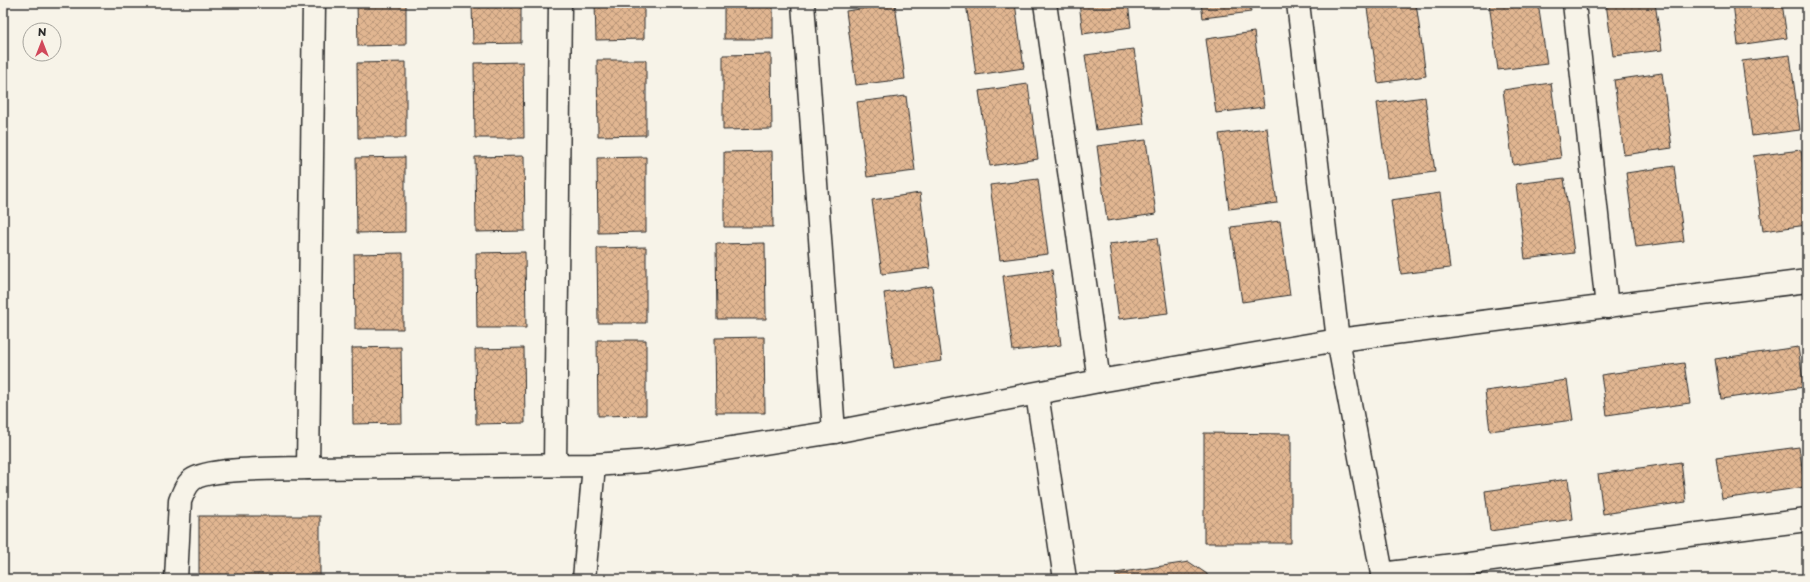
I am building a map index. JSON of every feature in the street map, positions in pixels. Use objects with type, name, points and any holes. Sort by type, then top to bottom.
[{"type":"street","points":[[308,468],[314,3]]},
{"type":"street","points":[[555,465],[560,3]]},
{"type":"street","points":[[803,3],[834,432]]},
{"type":"street","points":[[1044,3],[1099,381]]},
{"type":"street","points":[[1298,3],[1338,340],[1382,576],[1807,520]]},
{"type":"street","points":[[1574,3],[1607,307]]},
{"type":"street","points":[[176,579],[180,501],[183,493],[193,480],[208,473],[308,468],[594,465],[649,462],[834,432],[1099,381],[1338,340],[1807,281]]},
{"type":"street","points":[[1037,394],[1065,579]]},
{"type":"street","points":[[584,579],[594,465]]},
{"type":"building","points":[[357,3],[406,3],[406,45],[358,46]]},
{"type":"building","points":[[472,3],[521,3],[521,43],[473,44]]},
{"type":"building","points":[[595,3],[644,3],[644,39],[596,40]]},
{"type":"building","points":[[724,3],[773,3],[773,39],[724,39]]},
{"type":"building","points":[[966,3],[1015,3],[1024,68],[976,75]]},
{"type":"building","points":[[1079,3],[1128,3],[1131,27],[1083,34]]},
{"type":"building","points":[[1201,3],[1250,3],[1251,12],[1203,18]]},
{"type":"building","points":[[1416,3],[1426,76],[1378,83],[1367,8]]},
{"type":"building","points":[[1489,3],[1538,3],[1547,64],[1498,70]]},
{"type":"building","points":[[1606,3],[1655,3],[1662,50],[1613,56]]},
{"type":"building","points":[[1733,3],[1782,3],[1787,38],[1738,45]]},
{"type":"building","points":[[895,4],[905,79],[856,85],[846,11]]},
{"type":"building","points":[[1254,32],[1264,107],[1216,113],[1206,39]]},
{"type":"building","points":[[1134,49],[1144,124],[1096,130],[1085,55]]},
{"type":"building","points":[[771,54],[772,129],[723,130],[723,55]]},
{"type":"building","points":[[1790,55],[1800,130],[1752,136],[1742,61]]},
{"type":"building","points":[[597,60],[646,60],[646,135],[598,136]]},
{"type":"building","points":[[406,62],[406,138],[358,138],[357,63]]},
{"type":"building","points":[[523,62],[524,138],[475,138],[474,63]]},
{"type":"building","points":[[1662,73],[1672,148],[1624,155],[1614,80]]},
{"type":"building","points":[[1551,83],[1561,158],[1513,165],[1503,90]]},
{"type":"building","points":[[1028,84],[1038,159],[990,166],[979,91]]},
{"type":"building","points":[[906,96],[915,171],[867,177],[857,102]]},
{"type":"building","points":[[1425,97],[1435,172],[1387,178],[1377,103]]},
{"type":"building","points":[[1267,128],[1277,203],[1229,209],[1219,134]]},
{"type":"building","points":[[1146,140],[1156,214],[1107,221],[1097,146]]},
{"type":"building","points":[[1801,150],[1807,194],[1807,225],[1763,231],[1753,156]]},
{"type":"building","points":[[772,151],[773,227],[724,227],[724,152]]},
{"type":"building","points":[[524,156],[525,231],[476,232],[475,157]]},
{"type":"building","points":[[405,157],[405,232],[357,233],[356,158]]},
{"type":"building","points":[[646,157],[646,232],[598,233],[597,158]]},
{"type":"building","points":[[1674,166],[1684,241],[1636,247],[1626,173]]},
{"type":"building","points":[[1564,178],[1574,253],[1525,259],[1516,184]]},
{"type":"building","points":[[1038,179],[1048,254],[1000,260],[990,185]]},
{"type":"building","points":[[920,193],[930,268],[882,274],[872,200]]},
{"type":"building","points":[[1440,193],[1450,268],[1401,274],[1391,200]]},
{"type":"building","points":[[1280,221],[1290,295],[1242,302],[1231,227]]},
{"type":"building","points":[[1157,238],[1168,313],[1119,319],[1109,244]]},
{"type":"building","points":[[765,243],[766,319],[717,319],[716,244]]},
{"type":"building","points":[[646,247],[646,323],[598,323],[597,248]]},
{"type":"building","points":[[525,252],[526,328],[477,328],[476,253]]},
{"type":"building","points":[[403,253],[403,329],[355,329],[354,254]]},
{"type":"building","points":[[1052,270],[1061,345],[1013,351],[1003,276]]},
{"type":"building","points":[[932,286],[942,361],[894,368],[884,293]]},
{"type":"building","points":[[764,337],[765,413],[716,413],[715,338]]},
{"type":"building","points":[[597,340],[646,340],[646,415],[598,416]]},
{"type":"building","points":[[401,347],[402,423],[353,424],[352,348]]},
{"type":"building","points":[[1798,347],[1804,387],[1721,399],[1715,359]]},
{"type":"building","points":[[524,348],[525,423],[476,424],[475,349]]},
{"type":"building","points":[[1684,363],[1690,403],[1607,415],[1601,375]]},
{"type":"building","points":[[1567,380],[1573,420],[1490,431],[1485,391]]},
{"type":"building","points":[[1204,433],[1291,434],[1291,543],[1204,543]]},
{"type":"building","points":[[1799,447],[1805,487],[1722,499],[1716,458]]},
{"type":"building","points":[[1681,462],[1686,502],[1603,514],[1598,474]]},
{"type":"building","points":[[1568,479],[1573,519],[1490,531],[1485,491]]},
{"type":"building","points":[[199,516],[320,516],[320,579],[199,579]]},
{"type":"building","points":[[1189,562],[1207,574],[1208,579],[1116,579],[1116,573]]}]
